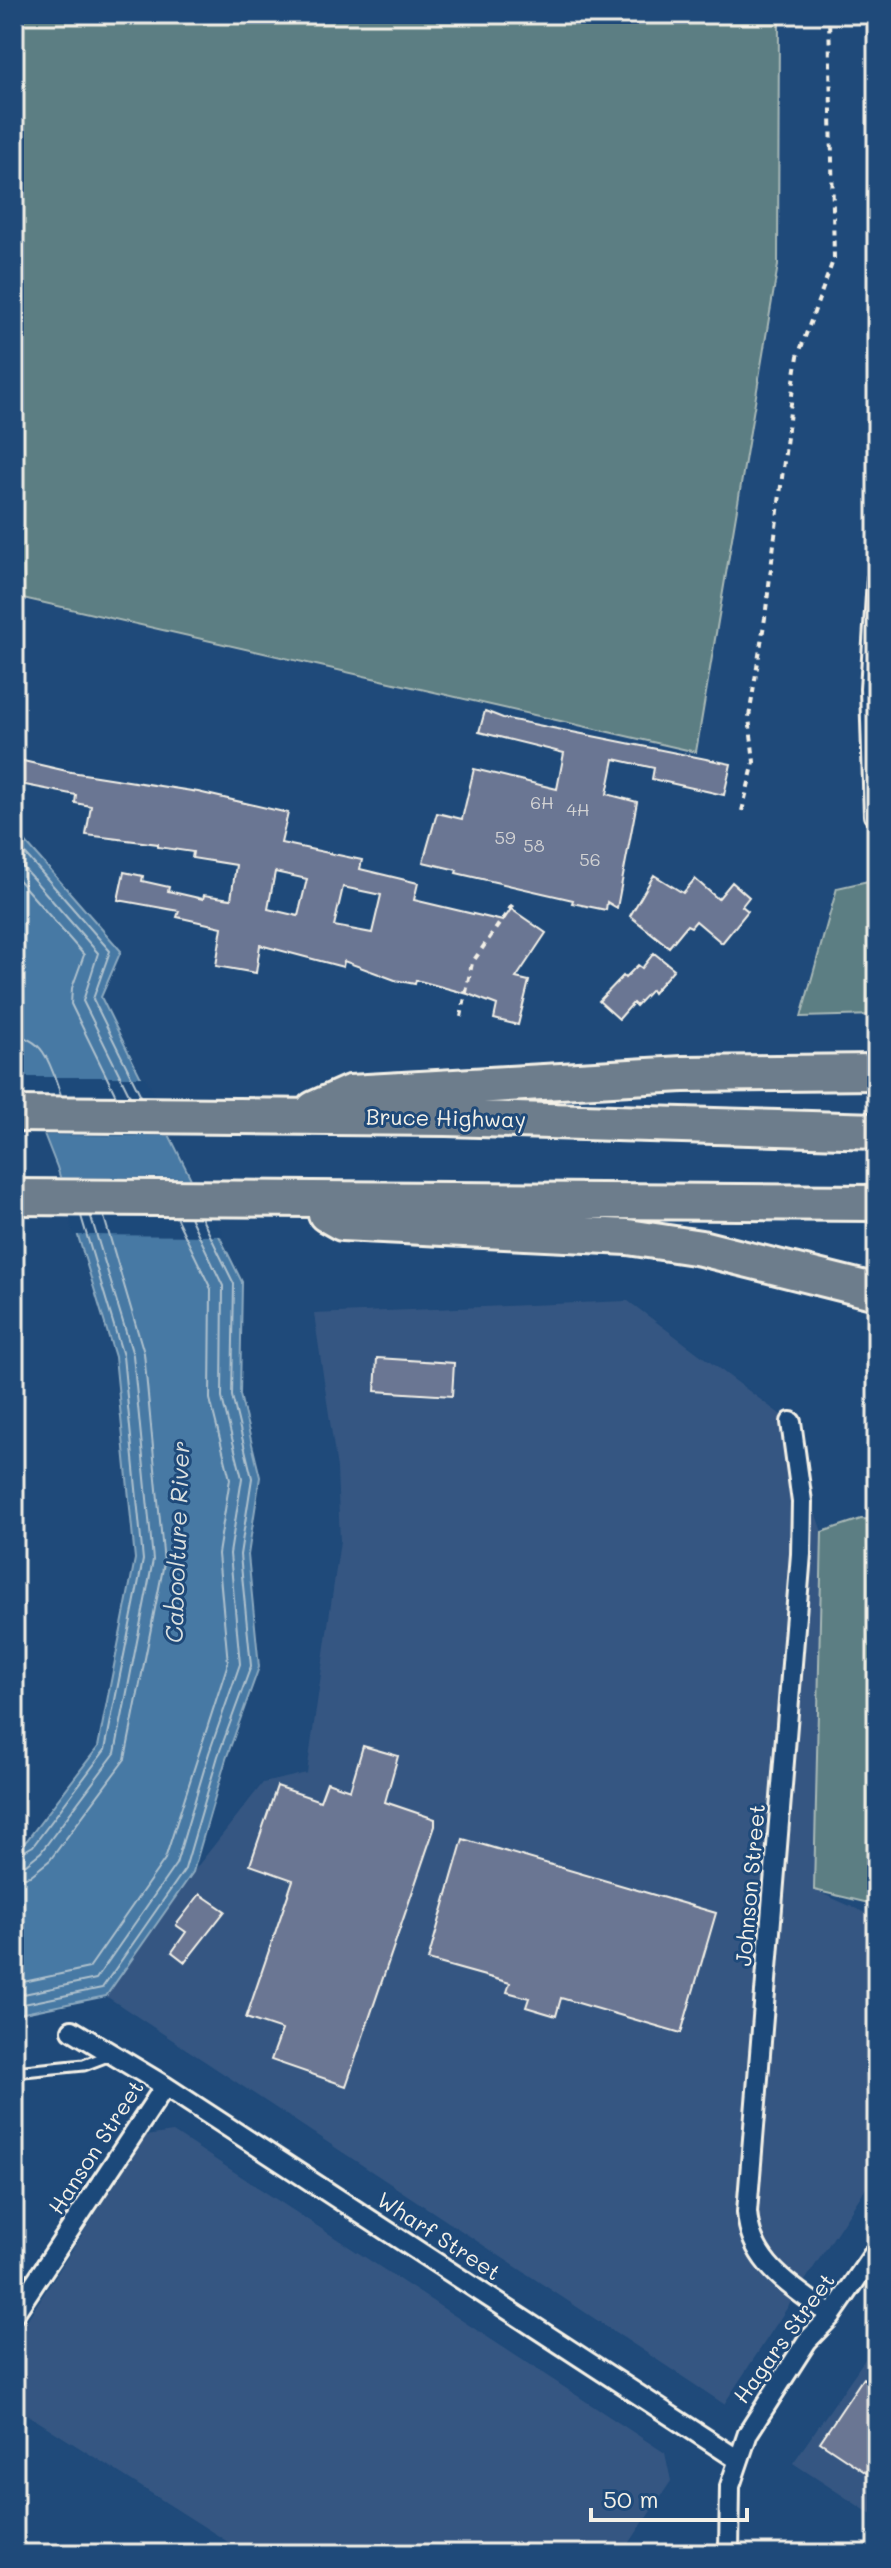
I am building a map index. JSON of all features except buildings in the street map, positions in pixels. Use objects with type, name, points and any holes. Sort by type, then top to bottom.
[{"type":"highway","points":[[299,1116],[350,1093],[683,1074],[877,1072]]},
{"type":"highway","name":"Bruce Highway","points":[[14,1114],[299,1116],[877,1131]]},
{"type":"highway","points":[[14,1197],[877,1203]]},
{"type":"highway","points":[[301,1200],[342,1223],[628,1237],[701,1248],[877,1292]]},
{"type":"street","points":[[874,815],[870,689],[877,579]]},
{"type":"street","name":"Johnson Street","points":[[791,1422],[802,1502],[801,1554],[747,2212],[752,2244],[760,2258],[831,2316]]},
{"type":"street","name":"Wharf Street","points":[[72,2030],[165,2086],[737,2459]]},
{"type":"street","name":"Hanson Street","points":[[14,2314],[165,2086]]},
{"type":"street","name":"Hagars Street","points":[[729,2554],[727,2514],[737,2459],[761,2409],[807,2341],[831,2316],[877,2249]]},
{"type":"lane","points":[[14,2072],[84,2065],[113,2054]]},
{"type":"path","points":[[742,811],[754,762],[749,717],[765,618],[795,371],[809,322],[834,258],[829,14]]},
{"type":"path","points":[[461,1017],[472,963],[513,904]]},
{"type":"shaded area","points":[[628,1301],[781,1415],[822,1532],[814,1890],[877,1918],[877,2171],[724,2404],[106,1996],[193,1872],[263,1783],[307,1773],[340,1541],[337,1468],[314,1314]]},
{"type":"shaded area","points":[[173,2132],[665,2453],[671,2481],[622,2554],[247,2554],[14,2406],[14,2340],[146,2136]]},
{"type":"shaded area","points":[[877,2342],[877,2518],[793,2463]]},
{"type":"green space","points":[[14,14],[779,14],[778,265],[696,752],[14,596]]},
{"type":"green space","points":[[877,879],[877,1015],[801,1017],[837,888]]},
{"type":"green space","points":[[861,1519],[877,1520],[877,1905],[814,1890],[822,1532]]},
{"type":"water","name":"Caboolture River","points":[[14,829],[121,951],[101,997],[242,1282],[240,1395],[260,1477],[248,1555],[259,1667],[226,1759],[193,1872],[106,1996],[14,2015],[14,1852],[27,1840],[98,1747],[135,1559],[115,1357],[57,1167],[14,1057]]},
{"type":"pier","points":[[17,1077],[145,1077],[174,1136],[41,1135]]},
{"type":"pier","points":[[56,1177],[195,1178],[224,1236],[74,1235]]}]
